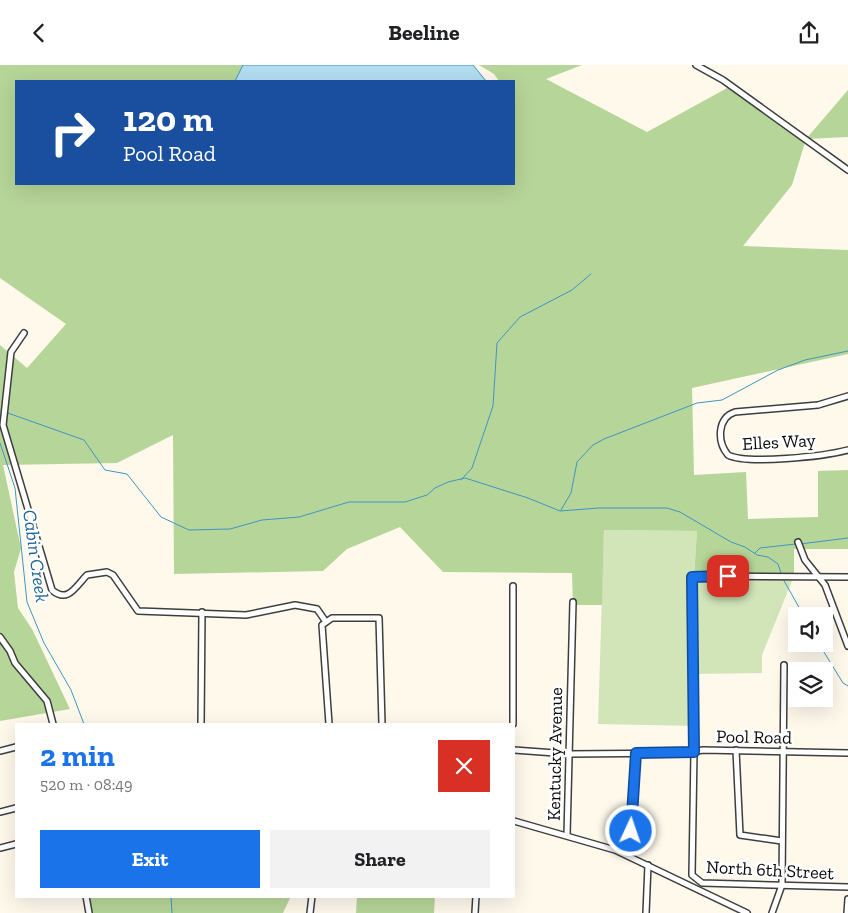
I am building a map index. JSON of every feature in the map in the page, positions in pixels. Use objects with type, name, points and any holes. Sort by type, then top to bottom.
[{"type":"street","points":[[696,65],[723,80],[848,170]]},
{"type":"street","points":[[24,333],[11,352],[3,425],[52,590],[64,596],[74,591],[87,575],[107,572],[113,575],[138,611],[246,615],[295,605],[317,609],[326,622]]},
{"type":"street","name":"Elles Way","points":[[848,396],[818,405],[729,414],[724,421],[720,441],[728,455],[740,460],[791,457],[848,450]]},
{"type":"street","points":[[798,543],[805,561],[821,577],[848,646]]},
{"type":"street","points":[[694,752],[692,577],[848,577]]},
{"type":"street","points":[[513,586],[513,723]]},
{"type":"street","name":"Kentucky Avenue","points":[[567,835],[573,602]]},
{"type":"street","points":[[201,723],[202,612]]},
{"type":"street","points":[[329,723],[322,625],[332,618],[378,618],[382,723]]},
{"type":"street","points":[[0,632],[0,637],[10,651],[14,663],[47,701],[53,723]]},
{"type":"street","points":[[772,913],[782,885],[784,665]]},
{"type":"street","points":[[0,751],[15,747]]},
{"type":"street","name":"Pool Road","points":[[515,750],[569,753],[736,750],[848,753]]},
{"type":"street","points":[[736,750],[740,835],[782,841]]},
{"type":"street","name":"North 6th Street","points":[[694,752],[692,875],[702,883],[848,887]]},
{"type":"street","points":[[629,856],[636,753]]},
{"type":"street","points":[[0,812],[15,807]]},
{"type":"street","points":[[515,821],[602,845],[629,856],[747,913]]},
{"type":"street","points":[[0,848],[15,844]]},
{"type":"street","points":[[646,913],[648,865]]},
{"type":"street","points":[[86,898],[89,913]]},
{"type":"street","points":[[310,913],[312,898]]},
{"type":"street","points":[[475,913],[476,898]]},
{"type":"street","points":[[847,913],[848,899]]},
{"type":"green space","points":[[0,65],[244,65],[236,80],[15,80],[15,185],[515,185],[515,80],[498,80],[494,74],[479,65],[582,65],[546,79],[647,132],[729,87],[806,139],[792,185],[743,246],[848,250],[848,354],[692,388],[694,475],[746,472],[748,519],[818,517],[818,471],[848,470],[848,549],[794,549],[794,576],[694,576],[697,531],[604,530],[602,605],[573,605],[572,573],[443,572],[400,527],[347,549],[323,571],[174,574],[173,435],[117,463],[3,465],[21,548],[14,572],[18,608],[32,629],[70,709],[0,721],[0,345],[27,368],[66,324],[0,278]]},
{"type":"green space","points":[[848,90],[848,137],[806,139]]},
{"type":"green space","points":[[604,530],[697,531],[694,575],[794,576],[762,655],[762,673],[697,674],[697,726],[598,724]]},
{"type":"green space","points":[[84,898],[290,898],[283,913],[88,913]]},
{"type":"green space","points":[[357,898],[435,898],[434,913],[356,913]]},
{"type":"water","points":[[243,65],[473,65],[485,80],[236,80]]},
{"type":"waterway","points":[[461,480],[472,468],[493,406],[497,343],[520,317],[572,290],[591,274]]},
{"type":"waterway","points":[[561,510],[571,493],[577,462],[593,445],[697,403],[722,400],[778,370],[805,360],[848,351]]},
{"type":"waterway","points":[[5,412],[84,440],[105,470],[127,474],[161,517],[189,530],[230,529],[262,520],[299,517],[349,502],[405,502],[427,495],[435,488],[448,482],[465,478],[528,498],[560,511],[599,508],[667,508],[680,512],[757,555],[768,557],[778,564],[781,573]]},
{"type":"waterway","name":"Cabin Creek","points":[[0,443],[15,488],[27,602],[44,643],[71,690],[84,723]]},
{"type":"waterway","points":[[800,544],[848,538]]},
{"type":"waterway","points":[[755,553],[760,548],[796,544]]},
{"type":"waterway","points":[[783,579],[799,607]]},
{"type":"waterway","points":[[824,652],[843,683],[848,686]]},
{"type":"waterway","name":"Cabin Creek","points":[[171,898],[172,913]]},
{"type":"route","points":[[631,831],[636,753],[694,752],[692,577],[696,575],[728,576]]}]
